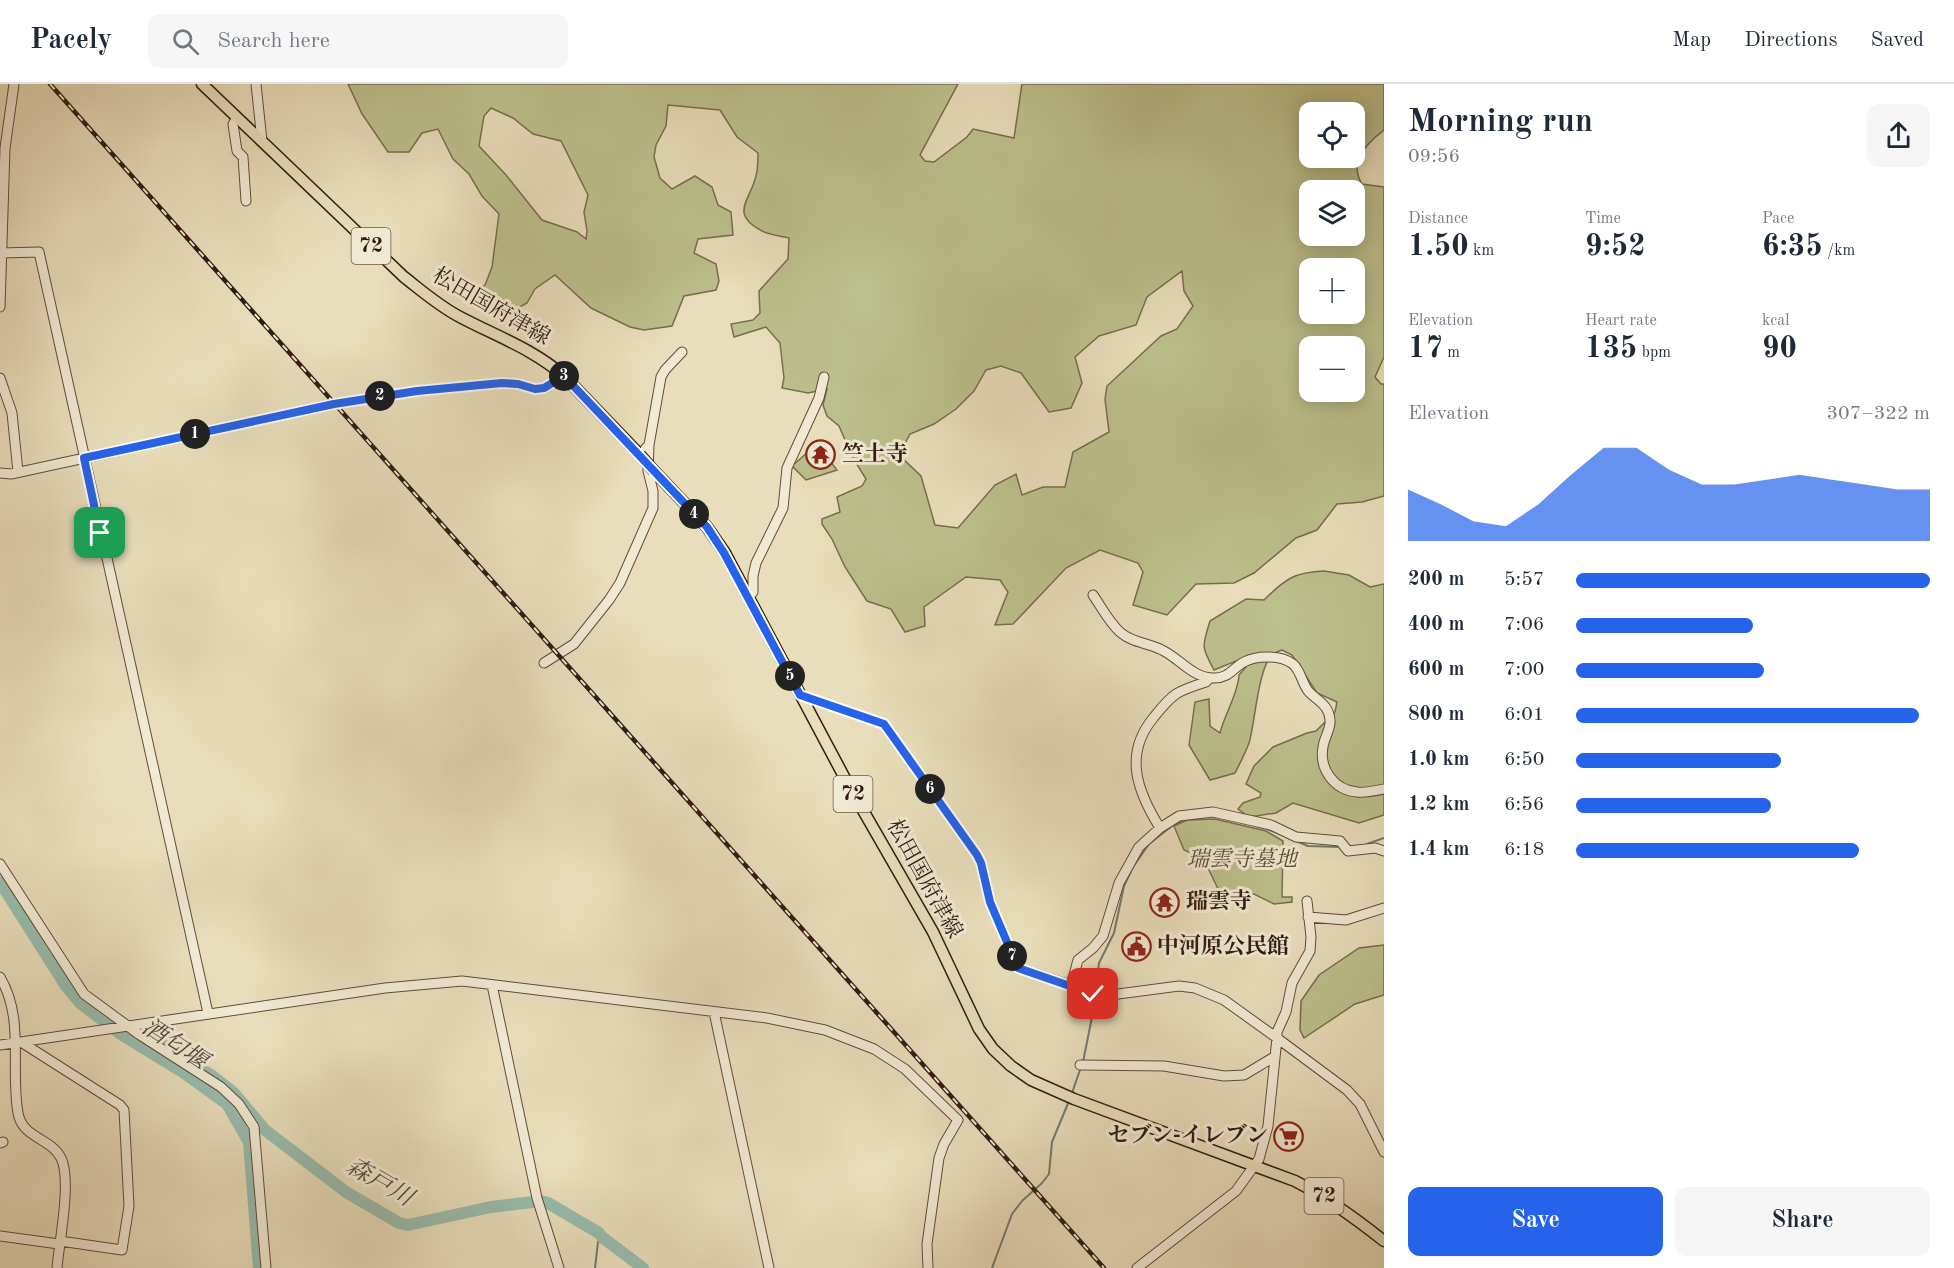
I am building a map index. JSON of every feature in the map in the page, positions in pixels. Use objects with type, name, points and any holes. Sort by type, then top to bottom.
[{"type":"main road","name":"松田国府津線","points":[[202,84],[404,277],[435,302],[459,317],[532,352],[564,376],[707,527],[724,553],[849,786],[933,932],[978,1029],[993,1049],[1031,1080],[1295,1181],[1330,1200],[1384,1241]]},
{"type":"street","points":[[0,307],[5,148],[14,84]]},
{"type":"street","points":[[256,84],[262,141]]},
{"type":"street","points":[[237,117],[233,124],[237,151],[243,157],[246,201]]},
{"type":"street","points":[[1,253],[39,252],[208,1013]]},
{"type":"street","points":[[544,663],[574,644],[620,583],[653,508],[653,491],[648,471],[649,445],[662,377],[665,370],[682,352]]},
{"type":"street","points":[[0,473],[18,472],[334,404],[417,391],[502,383],[518,384],[535,389],[544,388],[564,376]]},
{"type":"street","points":[[748,598],[753,592],[756,563],[783,508],[788,468],[819,398],[824,376]]},
{"type":"street","points":[[0,378],[13,420],[18,472]]},
{"type":"street","points":[[639,455],[649,445]]},
{"type":"street","points":[[653,491],[668,485]]},
{"type":"street","points":[[1093,596],[1121,634],[1129,639],[1161,649],[1202,677],[1224,677],[1252,659],[1274,657],[1293,664],[1309,691],[1328,710],[1330,725],[1323,747],[1322,761],[1330,779],[1342,788],[1360,793],[1384,789]]},
{"type":"street","points":[[1160,828],[1145,804],[1137,778],[1136,762],[1140,736],[1172,695],[1206,682],[1209,678]]},
{"type":"street","points":[[800,695],[884,724],[977,855],[990,902],[1018,968],[1097,995],[1132,994],[1179,986],[1195,988],[1224,1000],[1347,1090],[1360,1104],[1384,1152]]},
{"type":"street","points":[[1071,986],[1078,960],[1098,944],[1103,936],[1119,883],[1139,847],[1160,828],[1179,816],[1213,812],[1271,825],[1296,837],[1345,846],[1348,851],[1375,848],[1384,851]]},
{"type":"street","points":[[0,864],[84,994],[221,1087],[239,1104],[254,1127],[266,1268]]},
{"type":"street","points":[[1137,1268],[1236,1191],[1254,1166],[1265,1143],[1277,1032],[1286,1012],[1292,983],[1310,951],[1311,937],[1307,901]]},
{"type":"street","points":[[1308,917],[1346,920],[1384,908]]},
{"type":"street","points":[[0,977],[8,996],[19,1042],[15,1098],[18,1116],[22,1127],[53,1148],[61,1158],[64,1167],[66,1201],[57,1268]]},
{"type":"street","points":[[0,1045],[130,1027],[208,1013],[433,982],[462,981],[767,1018],[825,1030],[874,1050],[905,1069],[958,1120],[939,1158],[928,1234],[928,1268]]},
{"type":"street","points":[[492,985],[538,1201],[559,1268]]},
{"type":"street","points":[[714,1012],[768,1268]]},
{"type":"street","points":[[0,1236],[122,1250],[129,1206],[124,1113],[120,1105],[19,1042]]},
{"type":"street","points":[[1082,1065],[1164,1066],[1224,1076],[1244,1075],[1274,1057]]},
{"type":"green space","points":[[348,84],[958,84],[920,155],[925,161],[934,162],[967,137],[973,129],[1014,138],[1022,84],[1384,84],[1384,130],[1365,148],[1365,102],[1299,102],[1299,168],[1357,168],[1360,180],[1299,180],[1299,246],[1365,246],[1365,184],[1384,187],[1384,357],[1375,377],[1381,384],[1384,384],[1384,496],[1362,502],[1337,504],[1317,530],[1296,538],[1254,573],[1234,583],[1196,584],[1167,615],[1133,605],[1143,572],[1138,563],[1100,550],[1066,568],[1013,624],[995,625],[1008,592],[1000,580],[966,577],[924,607],[925,626],[905,632],[891,609],[867,601],[845,567],[822,524],[822,519],[840,512],[837,497],[862,486],[866,479],[853,458],[839,426],[827,416],[823,405],[827,389],[808,393],[782,388],[784,378],[780,343],[766,327],[734,337],[731,324],[753,320],[760,313],[759,291],[788,259],[789,238],[765,232],[746,219],[744,206],[756,176],[758,153],[737,137],[720,110],[668,105],[666,126],[656,145],[654,157],[660,178],[672,189],[695,176],[712,187],[718,205],[731,212],[733,235],[698,239],[694,253],[716,264],[719,281],[716,290],[684,296],[672,326],[644,330],[630,327],[591,308],[555,275],[535,289],[527,303],[518,308],[483,309],[473,293],[485,285],[492,267],[499,214],[482,196],[469,174],[453,159],[438,129],[422,133],[409,152],[388,152],[362,114]],"holes":[[[491,108],[513,118],[533,134],[561,141],[588,195],[584,212],[586,239],[577,232],[542,220],[479,146],[484,116]],[[1182,271],[1184,291],[1193,306],[1177,329],[1161,336],[1107,386],[1105,399],[1109,432],[1073,452],[1065,487],[1043,487],[1022,495],[1016,474],[995,485],[958,528],[935,525],[921,476],[899,455],[910,434],[934,424],[956,409],[974,391],[986,370],[1001,366],[1021,373],[1049,412],[1071,408],[1082,383],[1075,357],[1099,336],[1136,325],[1147,297]]]},
{"type":"green space","points":[[817,444],[837,470],[806,480],[792,466]]},
{"type":"green space","points":[[1324,571],[1349,575],[1370,587],[1384,584],[1384,815],[1359,823],[1293,803],[1276,813],[1249,817],[1238,809],[1243,803],[1260,797],[1261,793],[1246,784],[1254,766],[1273,747],[1316,731],[1335,712],[1337,702],[1317,693],[1292,655],[1282,650],[1274,653],[1264,670],[1249,743],[1241,762],[1235,773],[1210,780],[1189,745],[1195,702],[1209,699],[1210,726],[1220,733],[1239,675],[1246,667],[1236,661],[1214,670],[1204,646],[1207,630],[1210,621],[1246,599],[1264,600],[1291,578],[1305,573]]},
{"type":"green space","name":"瑞雲寺墓地","points":[[1215,819],[1266,831],[1283,841],[1282,897],[1292,897],[1292,902],[1274,904],[1254,894],[1225,903],[1203,858],[1184,850],[1174,826],[1187,820]]},
{"type":"green space","points":[[1384,945],[1384,995],[1355,1004],[1304,1038],[1300,1030],[1301,1001],[1319,975],[1359,948]]},
{"type":"waterway","points":[[1096,991],[1099,963],[1114,933],[1124,886],[1133,867],[1149,844],[1172,826],[1187,819]]},
{"type":"waterway","points":[[1248,824],[1267,829],[1308,846],[1340,847]]},
{"type":"waterway","points":[[1367,844],[1384,838]]},
{"type":"waterway","name":"酒匂堰","points":[[0,882],[66,986],[80,1003],[122,1035],[184,1073],[227,1104],[249,1142],[259,1268]]},
{"type":"waterway","points":[[1083,1062],[1096,997]]},
{"type":"waterway","name":"森戸川","points":[[122,1035],[153,1038],[211,1075],[234,1093],[265,1130],[346,1192],[399,1223],[408,1225],[491,1207],[541,1201],[599,1233],[643,1268]]},
{"type":"waterway","points":[[1072,1093],[1081,1067]]},
{"type":"waterway","points":[[992,1268],[1012,1214],[1049,1174],[1052,1142],[1069,1101]]},
{"type":"waterway","points":[[595,1268],[599,1233]]},
{"type":"railway","points":[[50,84],[1104,1268]]},
{"type":"place","name":"竺土寺","points":[[821,455]]},
{"type":"place","name":"瑞雲寺","points":[[1165,902]]},
{"type":"place","name":"中河原公民館","points":[[1136,947]]},
{"type":"place","name":"セブン-イレブン","points":[[1289,1136]]},
{"type":"route","points":[[100,533],[84,458],[334,404],[417,391],[502,383],[518,384],[535,389],[544,388],[564,376],[707,527],[724,553],[800,695],[884,724],[977,855],[990,902],[1018,968],[1093,994]]}]
